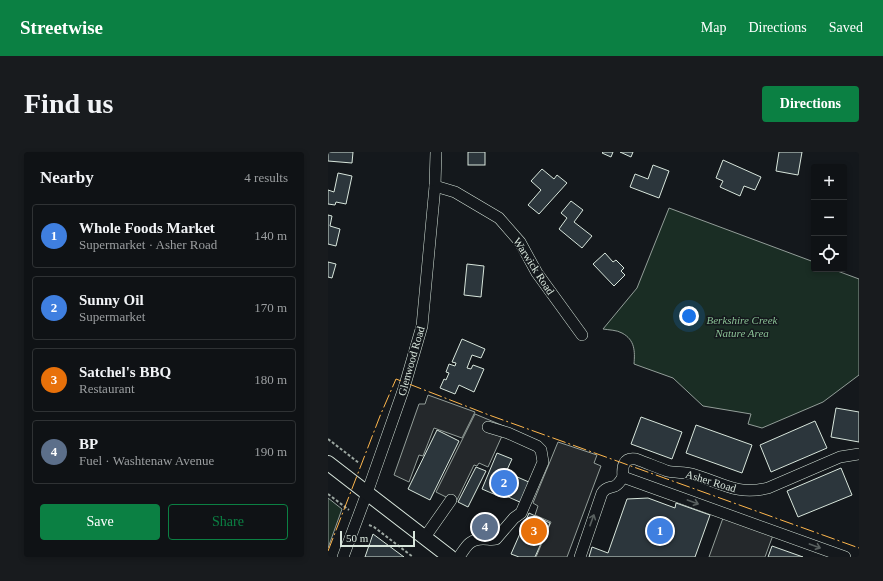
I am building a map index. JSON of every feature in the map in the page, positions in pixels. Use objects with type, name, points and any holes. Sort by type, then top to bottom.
[{"type":"main road","points":[[328,463],[450,557]]},
{"type":"street","name":"Glenwood Road","points":[[343,557],[404,388],[422,326],[435,186],[436,152]]},
{"type":"street","name":"Warwick Road","points":[[435,186],[454,192],[499,218],[520,242],[537,273],[582,334]]},
{"type":"street","points":[[459,557],[471,541],[478,539],[496,539],[514,518],[521,513],[543,462],[541,450],[537,446],[508,433],[488,427]]},
{"type":"street","name":"Asher Road","points":[[624,478],[623,466],[626,460],[630,458],[668,471],[691,474],[737,490],[758,491],[840,457],[859,454]]},
{"type":"street","points":[[580,557],[602,493],[607,488],[615,486],[624,478],[845,557]]},
{"type":"street","points":[[424,537],[451,500]]},
{"type":"path","points":[[328,439],[359,464]]},
{"type":"path","points":[[328,494],[349,510]]},
{"type":"path","points":[[369,525],[374,527],[413,557]]},
{"type":"green space","name":"Berkshire Creek Nature Area","points":[[669,208],[811,261],[811,272],[840,272],[859,279],[859,375],[823,402],[762,428],[748,424],[751,414],[703,406],[673,378],[634,364],[634,350],[630,339],[620,332],[603,329],[637,288]]},
{"type":"green space","points":[[328,498],[342,509],[328,548]]},
{"type":"shaded area","points":[[428,395],[475,412],[462,438],[434,428],[423,456],[419,455],[409,482],[394,475],[419,404],[425,404]]},
{"type":"shaded area","points":[[475,414],[506,427],[488,467],[479,463],[477,466],[474,465],[456,502],[436,492]]},
{"type":"shaded area","points":[[558,442],[597,455],[594,463],[601,466],[567,557],[536,557],[551,522],[535,515],[538,506],[533,503]]},
{"type":"shaded area","points":[[723,518],[773,535],[765,557],[709,557]]},
{"type":"building","points":[[328,152],[353,152],[352,163],[328,161]]},
{"type":"building","points":[[468,152],[485,152],[485,165],[468,165]]},
{"type":"building","points":[[613,152],[611,157],[602,153]]},
{"type":"building","points":[[620,152],[633,152],[631,157]]},
{"type":"building","points":[[779,152],[802,152],[798,175],[776,171]]},
{"type":"building","points":[[723,160],[761,177],[755,190],[744,186],[740,196],[720,187],[723,181],[716,178]]},
{"type":"building","points":[[653,165],[669,171],[659,198],[630,187],[635,174],[648,179]]},
{"type":"building","points":[[542,169],[554,179],[557,175],[567,183],[539,214],[528,205],[541,190],[531,181]]},
{"type":"building","points":[[338,173],[352,176],[346,204],[336,202],[335,205],[328,204],[328,190],[334,192]]},
{"type":"building","points":[[571,201],[583,210],[574,222],[592,236],[582,248],[559,229],[567,218],[561,213]]},
{"type":"building","points":[[328,215],[332,216],[330,226],[340,229],[336,246],[328,244]]},
{"type":"building","points":[[605,253],[613,262],[616,260],[624,268],[621,271],[625,275],[614,286],[593,264]]},
{"type":"building","points":[[328,262],[336,264],[332,278],[328,277]]},
{"type":"building","points":[[467,264],[484,266],[481,297],[464,295]]},
{"type":"building","points":[[462,339],[485,349],[481,358],[472,355],[467,368],[471,369],[473,365],[484,369],[474,392],[459,385],[455,394],[440,388],[444,379],[446,380],[449,373],[446,372],[449,364],[455,366],[456,363],[452,362]]},
{"type":"building","points":[[836,408],[859,412],[859,442],[831,437]]},
{"type":"building","points":[[641,417],[682,432],[672,459],[631,444]]},
{"type":"building","points":[[815,421],[827,448],[771,472],[760,445]]},
{"type":"building","points":[[696,425],[752,445],[742,473],[686,453]]},
{"type":"building","points":[[437,430],[459,441],[430,500],[408,489]]},
{"type":"building","points":[[497,453],[512,459],[506,472],[531,483],[522,503],[497,492],[496,495],[482,489]]},
{"type":"building","points":[[476,467],[486,471],[468,507],[458,502]]},
{"type":"building","points":[[841,468],[852,495],[798,517],[787,491]]},
{"type":"building","points":[[648,498],[675,508],[676,503],[710,515],[695,557],[589,557],[592,547],[608,553],[627,499]]},
{"type":"building","points":[[529,513],[550,523],[535,557],[519,557],[511,554]]},
{"type":"building","points":[[479,517],[498,525],[493,538],[473,529]]},
{"type":"building","points":[[373,534],[404,557],[365,557]]},
{"type":"building","points":[[772,546],[803,557],[768,557]]},
{"type":"power","points":[[328,551],[380,416],[396,379],[489,415],[859,548]]},
{"type":"place","name":"Sunny Oil","points":[[504,483]]},
{"type":"place","name":"BP","points":[[485,527]]},
{"type":"place","name":"Satchel's BBQ","points":[[534,531]]},
{"type":"place","name":"Whole Foods Market","points":[[660,531]]}]
